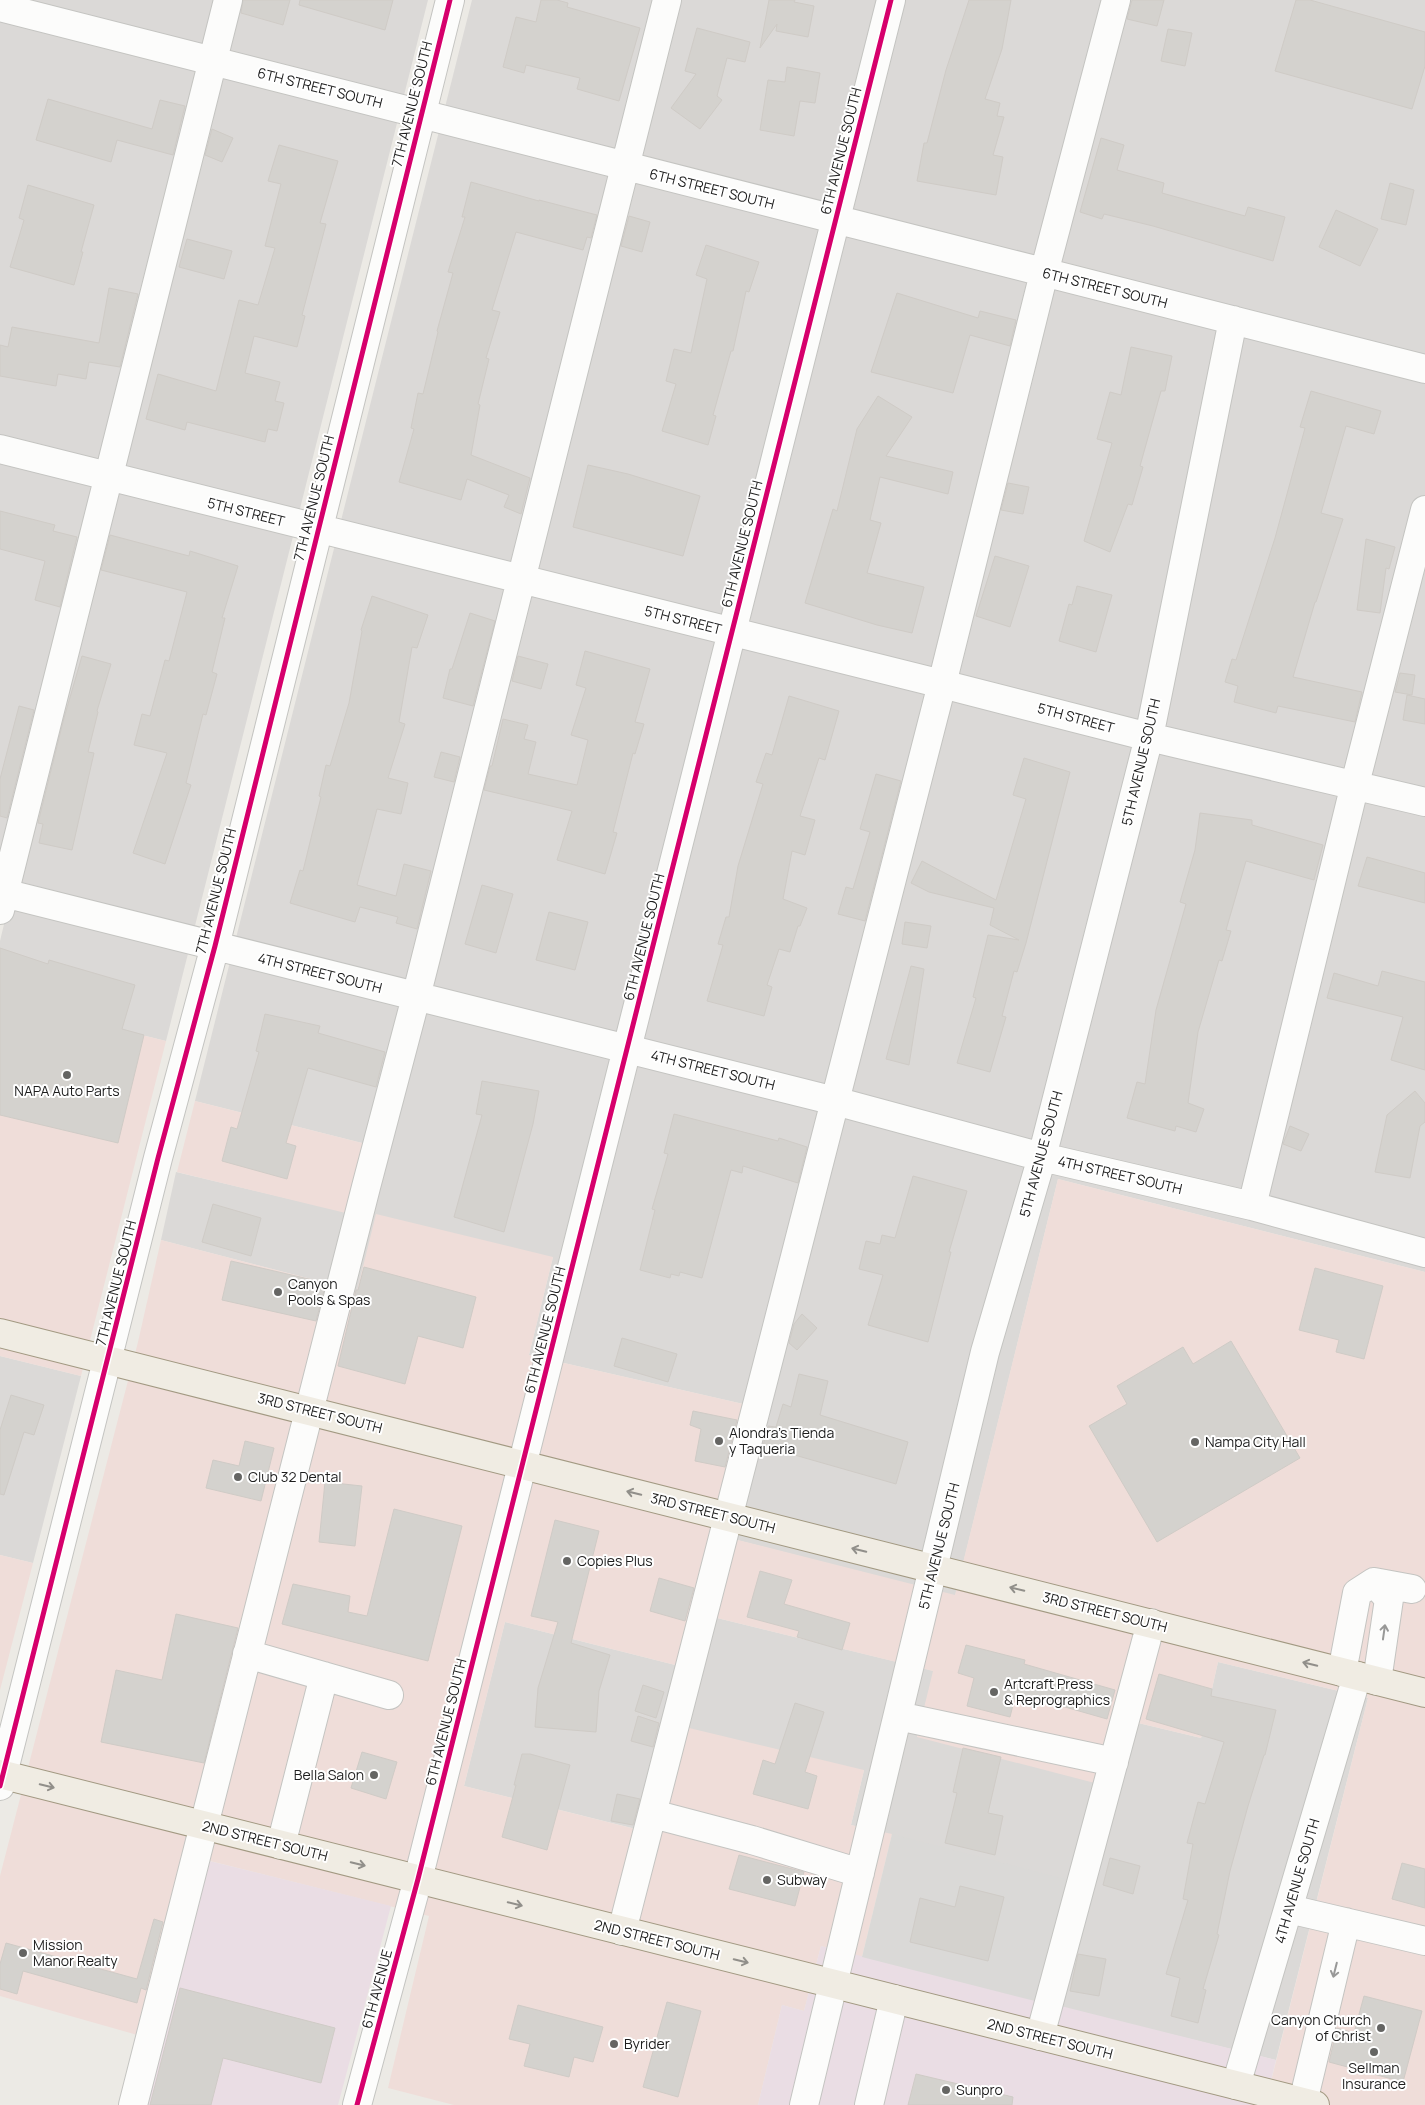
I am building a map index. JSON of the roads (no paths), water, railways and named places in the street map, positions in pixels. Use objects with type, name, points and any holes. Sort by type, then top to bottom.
[{"type":"main road","name":"3RD STREET SOUTH","points":[[0,1333],[1425,1693]]},
{"type":"main road","name":"2ND STREET SOUTH","points":[[1,1778],[204,1825],[1309,2104]]},
{"type":"street","points":[[1,899],[228,0]]},
{"type":"street","name":"7TH AVENUE SOUTH","points":[[1,1778],[158,1158],[215,946],[420,113],[450,0]]},
{"type":"street","points":[[133,2105],[416,997],[667,0]]},
{"type":"street","name":"6TH AVENUE SOUTH","points":[[418,1880],[891,0]]},
{"type":"street","points":[[622,1931],[942,684],[1044,273],[1116,0]]},
{"type":"street","name":"6TH STREET SOUTH","points":[[3,11],[420,113],[625,167],[1425,369]]},
{"type":"street","name":"5TH AVENUE SOUTH","points":[[804,2105],[985,1352],[1042,1157],[1149,737],[1233,320]]},
{"type":"street","name":"5TH STREET","points":[[0,449],[1149,737],[1425,802]]},
{"type":"street","points":[[1252,1206],[1355,784],[1425,510]]},
{"type":"street","name":"4TH STREET SOUTH","points":[[1,899],[215,946],[627,1048],[835,1101],[1042,1157],[1252,1206],[1425,1253]]},
{"type":"street","name":"4TH AVENUE SOUTH","points":[[1236,2085],[1359,1676],[1389,1599],[1374,1582],[1412,1589]]},
{"type":"street","points":[[1040,2036],[1151,1623]]},
{"type":"street","points":[[247,1654],[388,1695]]},
{"type":"street","points":[[281,1845],[324,1676]]},
{"type":"street","points":[[898,1716],[1114,1762]]},
{"type":"street","points":[[652,1814],[752,1840],[860,1873]]},
{"type":"street","name":"6TH AVENUE","points":[[357,2105],[418,1880]]},
{"type":"street","points":[[1289,1909],[1425,1941]]},
{"type":"street","points":[[1309,2104],[1346,1922]]},
{"type":"street","points":[[868,2105],[894,1999]]},
{"type":"place","name":"NAPA Auto Parts","points":[[67,1075]]},
{"type":"place","name":"Canyon Pools & Spas","points":[[278,1292]]},
{"type":"place","name":"Alondra's Tienda y Taqueria","points":[[719,1441]]},
{"type":"place","name":"Nampa City Hall","points":[[1195,1442]]},
{"type":"place","name":"Club 32 Dental","points":[[238,1477]]},
{"type":"place","name":"Copies Plus","points":[[567,1561]]},
{"type":"place","name":"Artcraft Press & Reprographics","points":[[994,1692]]},
{"type":"place","name":"Bella Salon","points":[[374,1775]]},
{"type":"place","name":"Subway","points":[[767,1880]]},
{"type":"place","name":"Mission Manor Realty","points":[[23,1953]]},
{"type":"place","name":"Canyon Church of Christ","points":[[1381,2028]]},
{"type":"place","name":"Byrider","points":[[614,2044]]},
{"type":"place","name":"Sellman Insurance","points":[[1374,2052]]},
{"type":"place","name":"Sunpro","points":[[946,2090]]}]
